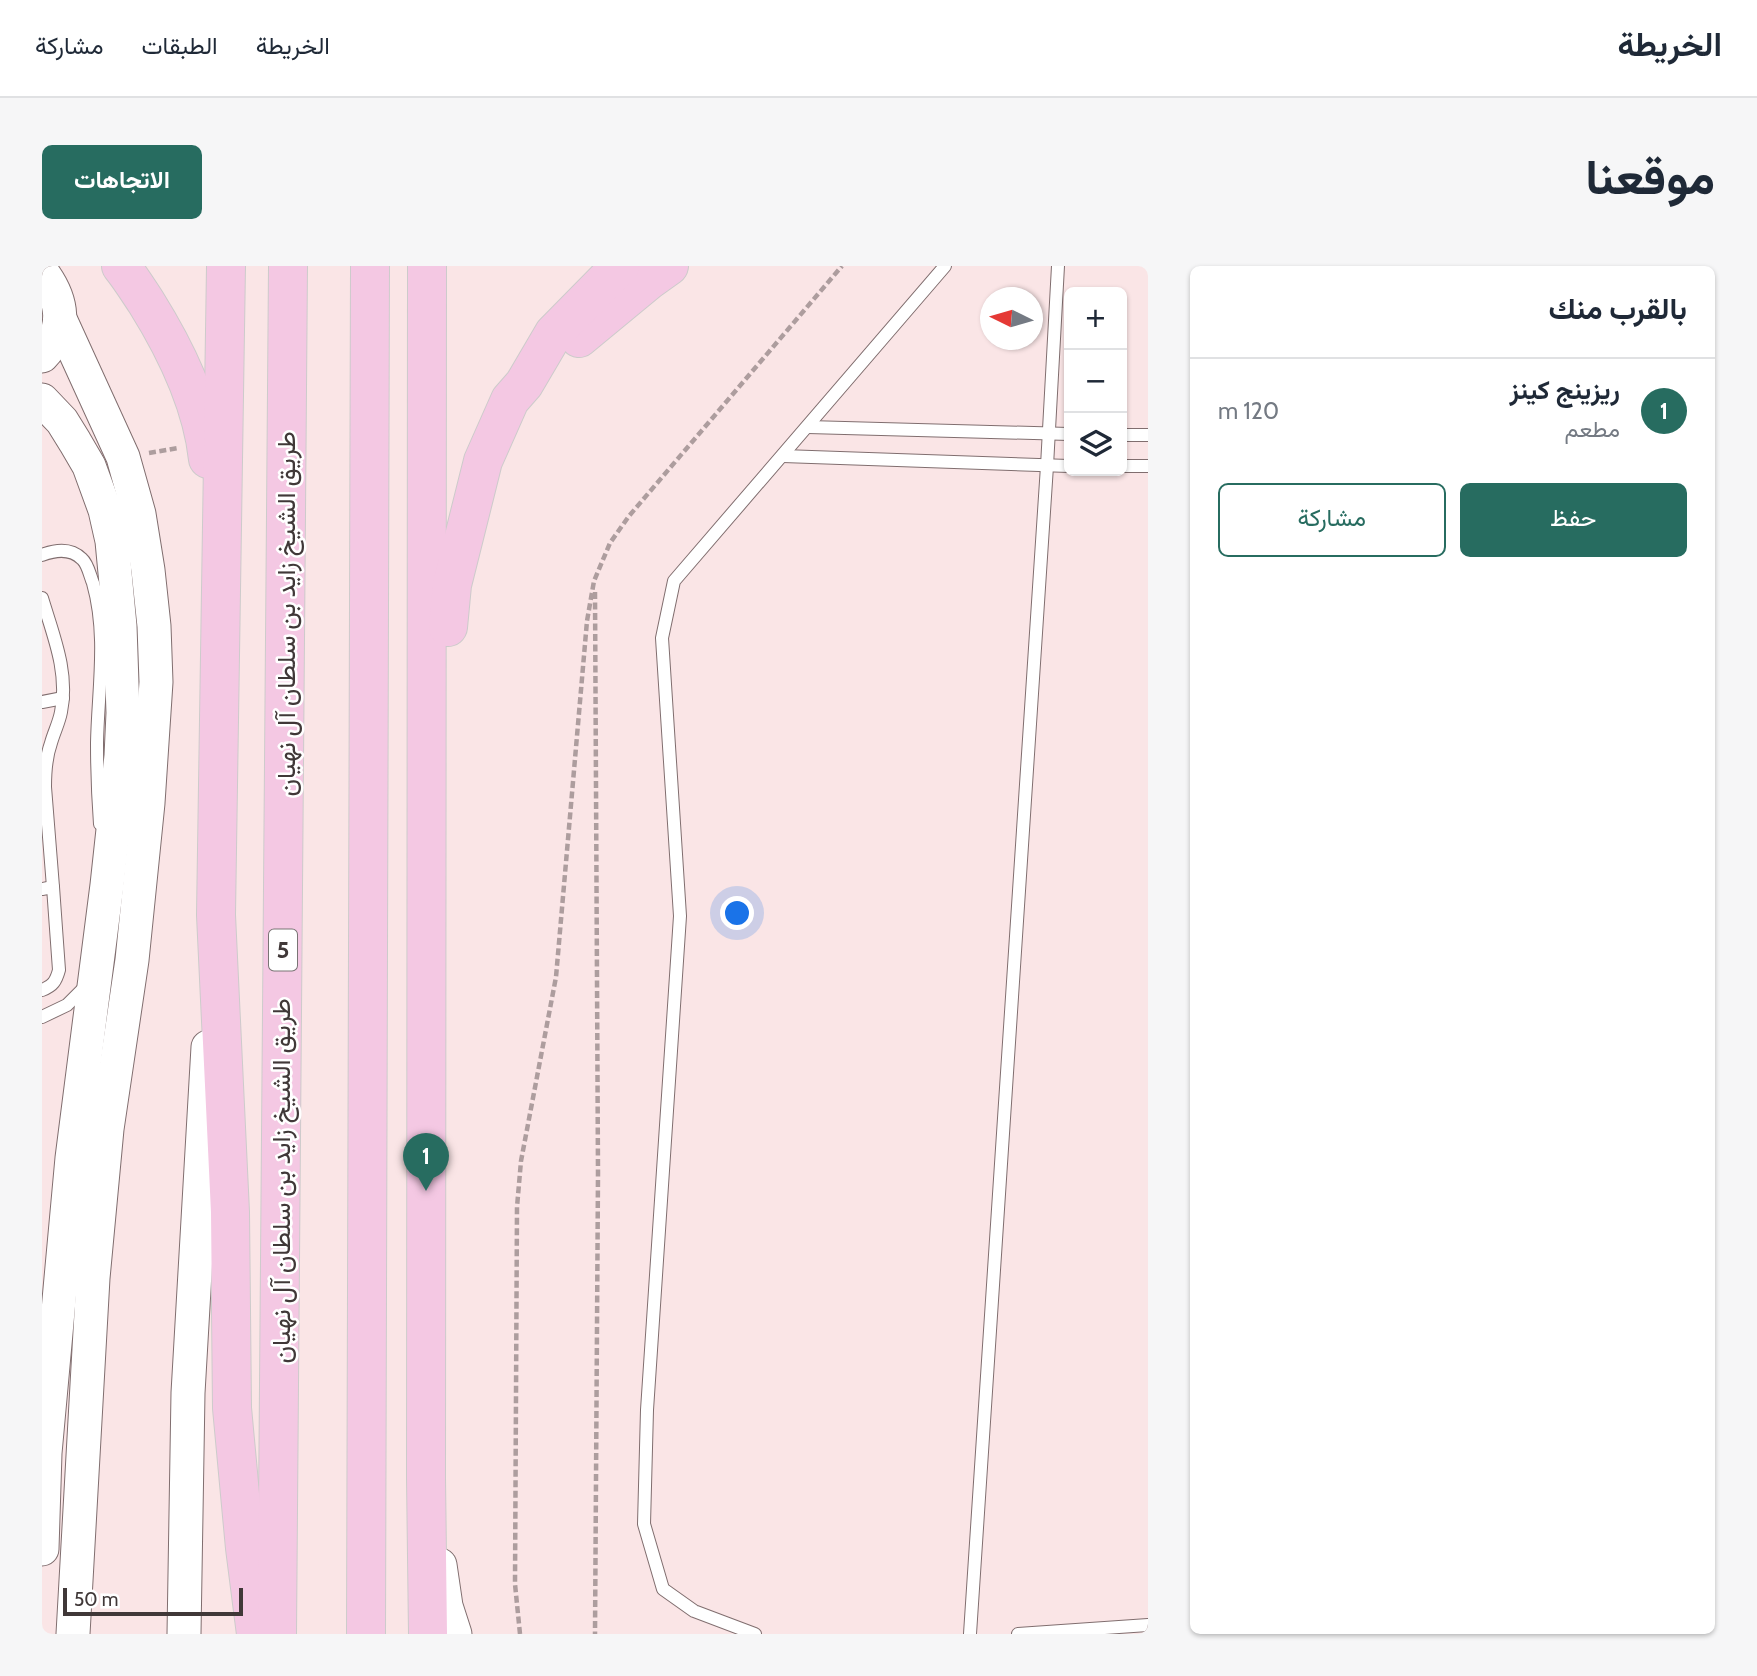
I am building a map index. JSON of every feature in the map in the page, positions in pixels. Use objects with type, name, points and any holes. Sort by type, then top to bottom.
[{"type":"highway","points":[[121,266],[158,322],[190,384],[206,443],[213,497],[219,647]]},
{"type":"highway","points":[[226,266],[216,915],[230,1212],[232,1408],[256,1634]]},
{"type":"highway","name":"طريق الشيخ زايد بن سلطان آل نهيان","points":[[277,1634],[288,266]]},
{"type":"highway","points":[[366,1634],[370,266]]},
{"type":"highway","points":[[412,266],[427,534]]},
{"type":"highway","points":[[427,266],[428,1634]]},
{"type":"highway","points":[[427,845],[452,585],[484,461],[510,401],[524,384],[554,333],[620,266]]},
{"type":"highway","points":[[524,384],[669,266]]},
{"type":"street","points":[[42,272],[59,302],[60,319],[56,335],[42,356]]},
{"type":"street","points":[[60,319],[123,457],[139,514],[154,626],[156,682],[148,803],[132,960],[107,1129],[93,1278],[73,1634]]},
{"type":"street","points":[[42,400],[62,421],[89,466],[105,510],[112,541],[120,626],[123,713],[107,885],[72,1158],[43,1452],[42,1549]]},
{"type":"street","points":[[184,1634],[188,1393],[216,915]]},
{"type":"street","points":[[426,1478],[446,1606],[455,1634]]},
{"type":"lane","points":[[755,1634],[694,1611],[663,1589],[644,1524],[646,1410],[680,916],[662,638],[674,581],[945,266]]},
{"type":"lane","points":[[970,1634],[1058,266]]},
{"type":"lane","points":[[808,427],[1064,434]]},
{"type":"lane","points":[[1127,435],[1148,435]]},
{"type":"lane","points":[[783,456],[1064,466]]},
{"type":"lane","points":[[1127,466],[1148,466]]},
{"type":"lane","points":[[42,555],[59,551],[84,560],[97,597],[102,636],[97,770],[101,841],[107,885]]},
{"type":"lane","points":[[42,598],[56,641],[63,679],[62,709],[51,741],[45,771],[47,888],[60,970],[57,980],[42,990]]},
{"type":"lane","points":[[42,702],[63,698]]},
{"type":"lane","points":[[42,1017],[55,1012],[78,995],[95,972]]},
{"type":"lane","points":[[1018,1634],[1148,1625]]},
{"type":"path","points":[[520,1634],[515,1584],[517,1207],[521,1161],[556,977],[587,621],[594,581],[610,543],[629,516],[842,266]]},
{"type":"path","points":[[594,581],[598,1173],[595,1634]]},
{"type":"place","name":"ريزينج كينز","points":[[426,1191]]}]
